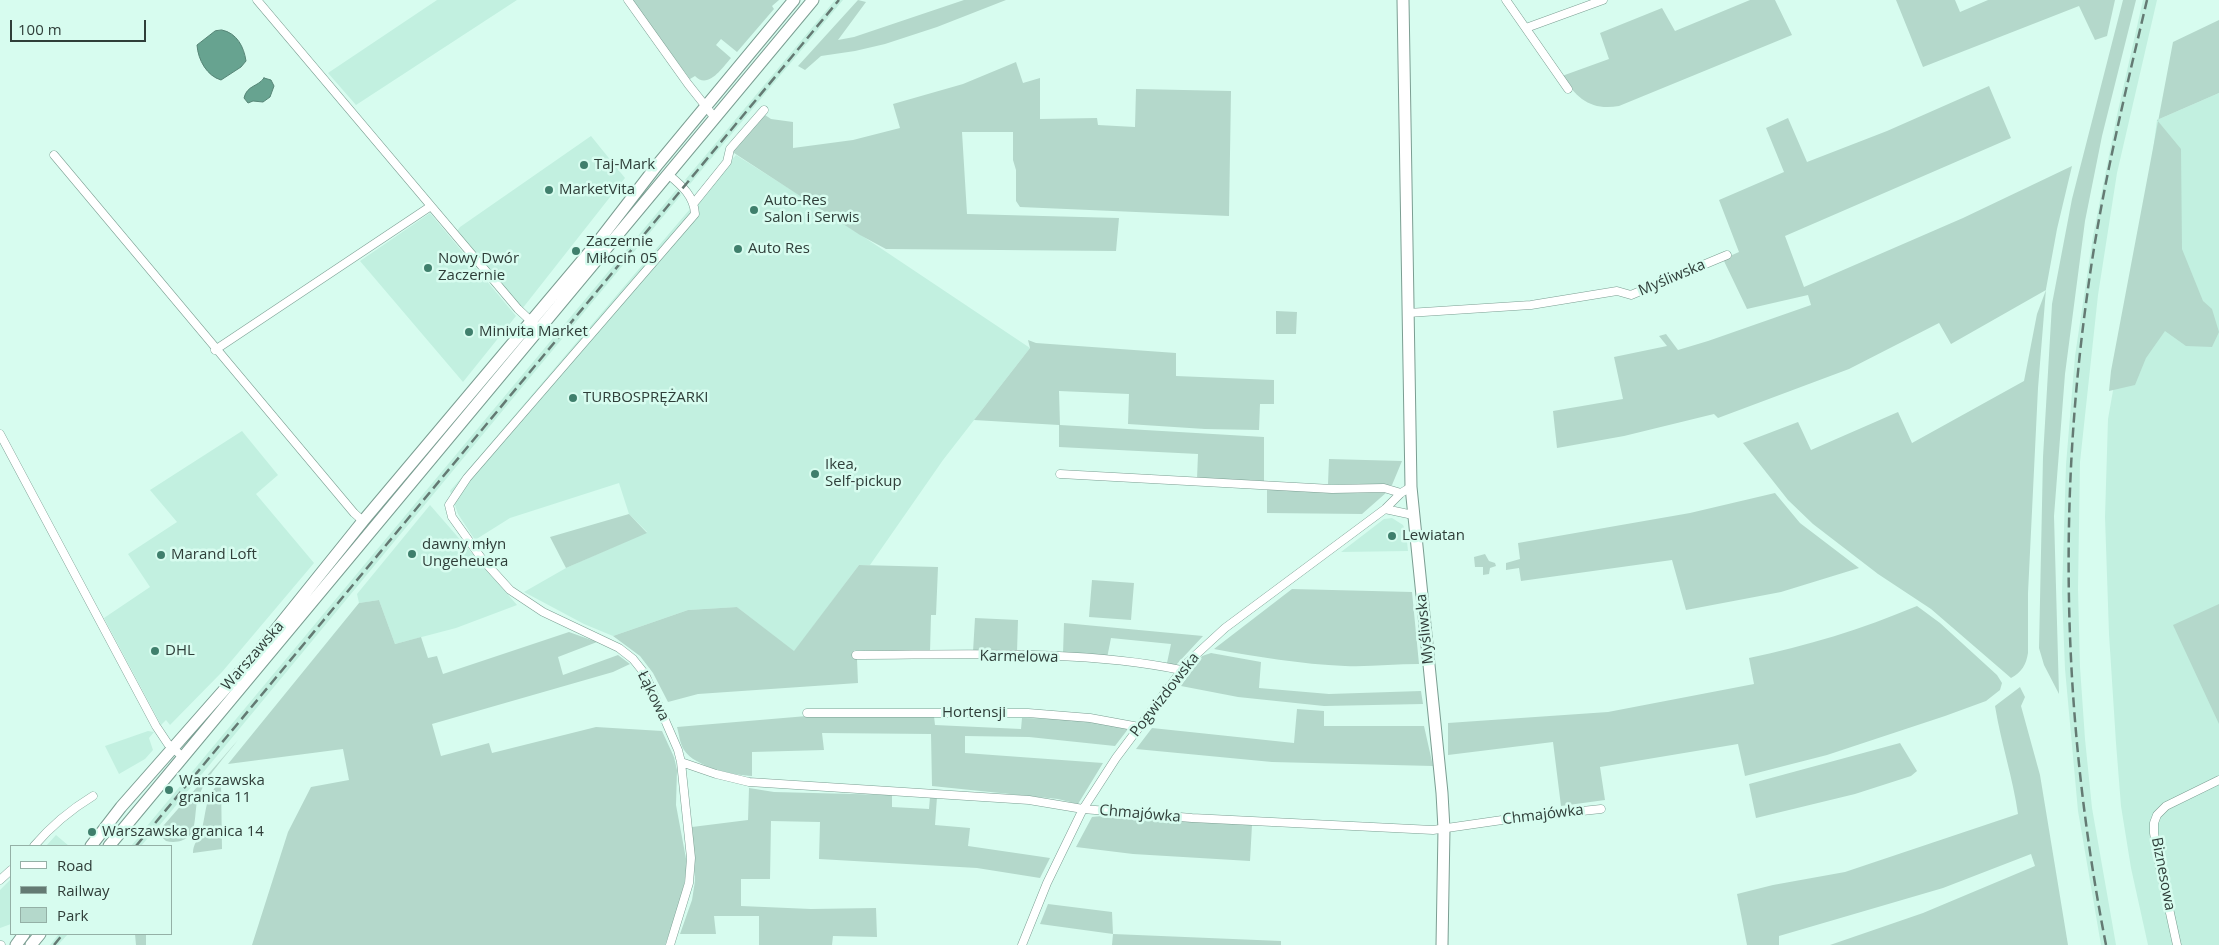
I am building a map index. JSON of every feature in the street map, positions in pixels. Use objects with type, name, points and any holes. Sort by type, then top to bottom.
[{"type":"main road","name":"Warszawska","points":[[92,845],[121,807],[261,648],[363,521],[597,243],[705,106],[794,0]]},
{"type":"main road","name":"Warszawska","points":[[110,845],[813,0]]},
{"type":"main road","name":"Myśliwska","points":[[1403,0],[1411,486],[1444,828],[1442,945]]},
{"type":"main road","points":[[31,945],[39,935]]},
{"type":"street","points":[[258,0],[518,309],[539,329]]},
{"type":"street","points":[[628,0],[714,118]]},
{"type":"street","points":[[1506,0],[1568,89]]},
{"type":"street","points":[[1526,28],[1603,0]]},
{"type":"street","points":[[669,175],[688,192],[694,203],[726,162],[730,149],[764,110]]},
{"type":"street","points":[[54,156],[216,350],[354,513],[363,521]]},
{"type":"street","name":"Łąkowa","points":[[670,945],[689,883],[691,858],[681,762],[678,750],[645,674],[619,648],[543,612],[510,590],[482,559],[452,517],[449,506],[467,478],[695,214],[694,203]]},
{"type":"street","points":[[216,350],[431,206]]},
{"type":"street","name":"Myśliwska","points":[[1408,313],[1531,305],[1617,291],[1631,295],[1727,255]]},
{"type":"street","points":[[0,434],[156,726],[172,748],[183,758]]},
{"type":"street","points":[[1060,474],[1332,489],[1384,488],[1400,493]]},
{"type":"street","name":"Pogwizdowska","points":[[1022,945],[1047,883],[1083,809],[1181,670],[1196,653],[1225,628],[1385,509],[1400,493],[1411,486]]},
{"type":"street","points":[[1385,509],[1413,515]]},
{"type":"street","name":"Karmelowa","points":[[856,655],[1055,657],[1154,665],[1181,670]]},
{"type":"street","name":"Hortensji","points":[[807,713],[1028,713],[1090,718],[1139,727]]},
{"type":"street","name":"Chmajówka","points":[[681,762],[716,774],[749,782],[1029,800],[1083,809],[1282,824],[1433,830],[1601,809]]},
{"type":"street","name":"Biznesowa","points":[[2177,945],[2160,867],[2154,823],[2157,815],[2166,806],[2219,780]]},
{"type":"street","points":[[35,845],[50,828],[77,806],[93,796]]},
{"type":"street","points":[[0,880],[10,871]]},
{"type":"shaded area","points":[[437,0],[517,0],[356,105],[328,73]]},
{"type":"shaded area","points":[[835,0],[843,0],[690,184],[685,180]]},
{"type":"shaded area","points":[[2143,0],[2157,0],[2117,173],[2098,295],[2080,462],[2078,589],[2080,667],[2085,739],[2092,808],[2116,945],[2101,945],[2078,811],[2065,669],[2062,593],[2066,465],[2075,356],[2093,236],[2117,115]]},
{"type":"shaded area","points":[[222,30],[236,37],[244,51],[246,61],[241,67],[221,80],[211,75],[204,67],[197,45],[215,31]]},
{"type":"shaded area","points":[[264,78],[271,80],[274,86],[270,97],[263,102],[253,101],[248,103],[244,98],[245,94]]},
{"type":"shaded area","points":[[2219,93],[2219,945],[2148,945],[2131,868],[2121,806],[2116,743],[2109,634],[2105,517],[2108,419],[2146,204],[2157,120]]},
{"type":"shaded area","points":[[591,136],[625,178],[522,309],[457,231],[460,227]]},
{"type":"shaded area","points":[[736,155],[831,215],[1030,348],[943,460],[870,565],[859,565],[794,652],[737,607],[688,610],[613,636],[584,624],[524,592],[566,568],[647,532],[629,514],[619,483],[510,518],[475,540],[458,514],[450,491]]},
{"type":"shaded area","points":[[677,189],[681,195],[154,832],[147,826]]},
{"type":"shaded area","points":[[430,213],[516,316],[463,382],[360,261]]},
{"type":"shaded area","points":[[242,431],[278,475],[256,494],[314,563],[222,672],[170,725],[166,720],[161,725],[104,618],[150,587],[128,554],[177,522],[150,490]]},
{"type":"shaded area","points":[[430,505],[517,605],[456,628],[395,644],[379,600],[359,603],[357,594]]},
{"type":"shaded area","points":[[1392,518],[1403,525],[1406,532],[1408,551],[1341,552],[1384,519]]},
{"type":"shaded area","points":[[148,731],[154,732],[149,738],[153,750],[145,759],[119,774],[105,746]]},
{"type":"shaded area","points":[[143,832],[148,838],[142,845],[132,845]]},
{"type":"shaded area","points":[[56,835],[68,845],[47,845]]},
{"type":"shaded area","points":[[10,880],[10,924],[0,928],[0,890]]},
{"type":"shaded area","points":[[58,935],[67,935],[58,945],[50,945]]},
{"type":"green space","points":[[632,0],[779,0],[772,6],[774,9],[737,52],[721,39],[716,45],[731,58],[710,79],[700,80],[695,76],[690,79]]},
{"type":"green space","points":[[858,0],[866,2],[838,40],[854,37],[964,0],[1006,0],[937,27],[885,44],[821,56],[805,70],[798,66]]},
{"type":"green space","points":[[1750,0],[1775,0],[1792,35],[1619,106],[1601,107],[1593,105],[1573,91],[1562,76],[1609,59],[1600,33],[1662,8],[1675,31]]},
{"type":"green space","points":[[1896,0],[1955,0],[1960,12],[1988,0],[2115,0],[2107,36],[2095,40],[2079,6],[1923,67]]},
{"type":"green space","points":[[2123,0],[2136,0],[2102,136],[2085,221],[2065,374],[2054,516],[2059,694],[2044,665],[2039,648],[2043,457],[2052,304],[2072,199]]},
{"type":"green space","points":[[2219,20],[2219,93],[2158,119],[2173,42]]},
{"type":"green space","points":[[1016,62],[1023,83],[1040,78],[1040,119],[1097,118],[1098,125],[1135,127],[1136,89],[1231,91],[1229,216],[1020,207],[1016,201],[1013,132],[962,132],[967,214],[1119,218],[1116,251],[886,249],[860,235],[731,151],[765,115],[771,119],[793,122],[793,148],[853,140],[900,128],[893,104],[963,84]]},
{"type":"green space","points":[[1989,86],[2011,138],[1785,236],[1804,287],[1963,218],[2072,166],[2057,229],[2046,290],[1951,344],[1939,323],[1849,369],[1718,418],[1714,414],[1624,436],[1557,448],[1553,411],[1623,399],[1614,357],[1667,346],[1659,336],[1666,334],[1678,350],[1811,305],[1808,295],[1747,309],[1723,259],[1739,252],[1719,200],[1784,172],[1766,128],[1788,118],[1807,162],[1887,131]]},
{"type":"green space","points":[[2158,121],[2181,149],[2182,249],[2203,301],[2212,309],[2219,332],[2212,347],[2186,346],[2165,331],[2146,358],[2135,385],[2109,391],[2111,371]]},
{"type":"green space","points":[[2046,290],[2038,388],[2028,593],[2028,653],[2023,668],[2011,678],[1931,609],[1878,574],[1813,524],[1788,500],[1743,443],[1798,422],[1811,450],[1898,412],[1912,443],[2024,381],[2037,314]]},
{"type":"green space","points":[[1276,311],[1297,312],[1296,334],[1276,334]]},
{"type":"green space","points":[[1028,340],[1036,343],[1176,353],[1176,376],[1274,380],[1274,404],[1260,404],[1259,430],[1128,424],[1129,394],[1059,391],[1060,425],[1264,437],[1264,481],[1197,479],[1198,454],[1059,447],[1059,425],[974,420],[1030,348]]},
{"type":"green space","points":[[1329,459],[1402,461],[1392,485],[1328,484]]},
{"type":"green space","points":[[1267,488],[1387,492],[1362,514],[1267,513]]},
{"type":"green space","points":[[1775,493],[1800,523],[1859,568],[1781,592],[1686,610],[1672,560],[1521,581],[1519,568],[1506,570],[1506,563],[1520,559],[1518,543],[1690,513]]},
{"type":"green space","points":[[629,514],[647,533],[566,568],[550,537]]},
{"type":"green space","points":[[1485,554],[1489,561],[1495,563],[1496,566],[1490,568],[1489,574],[1483,575],[1483,567],[1475,567],[1474,557]]},
{"type":"green space","points":[[859,565],[938,567],[936,615],[931,615],[930,652],[854,650],[857,659],[858,683],[698,694],[668,702],[653,673],[640,656],[613,636],[688,610],[737,607],[794,651]]},
{"type":"green space","points":[[1092,580],[1134,583],[1131,620],[1089,617]]},
{"type":"green space","points":[[1292,589],[1412,592],[1419,664],[1329,665],[1279,660],[1214,649]]},
{"type":"green space","points":[[379,600],[395,644],[421,637],[428,658],[437,656],[443,674],[569,632],[597,642],[558,657],[563,675],[618,655],[630,664],[613,672],[432,724],[441,756],[489,743],[492,753],[596,727],[662,731],[674,757],[677,770],[676,805],[687,864],[682,898],[665,945],[252,945],[288,832],[311,787],[349,780],[343,749],[228,764],[359,603]]},
{"type":"green space","points":[[2219,604],[2219,724],[2173,625]]},
{"type":"green space","points":[[1917,606],[1940,623],[1997,675],[2002,683],[2000,690],[1986,701],[1945,716],[1827,755],[1745,776],[1738,744],[1600,767],[1605,800],[1561,806],[1553,742],[1448,755],[1448,723],[1608,712],[1754,684],[1749,658],[1834,636]]},
{"type":"green space","points":[[975,618],[1018,620],[1017,652],[973,652]]},
{"type":"green space","points":[[1064,623],[1203,636],[1176,665],[1167,663],[1171,644],[1111,638],[1107,658],[1063,654]]},
{"type":"green space","points":[[1211,653],[1261,662],[1259,688],[1329,694],[1421,691],[1423,704],[1324,706],[1238,697],[1181,686],[1202,656]]},
{"type":"green space","points":[[2020,687],[2025,697],[2021,706],[2040,775],[2068,945],[1830,945],[1923,913],[2035,866],[2031,854],[1943,888],[1779,936],[1779,945],[1747,945],[1737,894],[1773,885],[1845,872],[2018,814],[1995,706]]},
{"type":"green space","points":[[1297,709],[1324,711],[1324,726],[1424,726],[1433,766],[1272,762],[1136,749],[1152,728],[1294,743]]},
{"type":"green space","points":[[807,716],[934,716],[935,725],[1021,729],[1022,718],[1070,719],[1125,726],[1128,729],[1115,746],[1029,737],[965,736],[965,753],[1103,763],[1078,804],[1058,799],[932,786],[931,734],[822,733],[824,750],[752,752],[752,776],[715,769],[689,756],[684,750],[677,727]]},
{"type":"green space","points":[[238,740],[203,786],[198,798],[191,834],[186,839],[179,841],[166,841],[157,833]]},
{"type":"green space","points":[[1900,743],[1917,771],[1911,776],[1855,794],[1756,818],[1749,784]]},
{"type":"green space","points":[[221,782],[222,849],[193,853],[201,832],[209,799]]},
{"type":"green space","points":[[749,788],[774,792],[892,795],[892,807],[929,809],[930,797],[937,797],[935,825],[970,828],[968,846],[1050,858],[1040,878],[977,868],[819,859],[820,822],[771,821],[770,879],[741,879],[741,906],[811,909],[876,908],[877,937],[833,936],[832,945],[759,945],[759,916],[714,916],[716,934],[680,934],[692,900],[695,881],[692,827],[748,820]]},
{"type":"green space","points":[[1112,815],[1252,825],[1250,861],[1133,854],[1076,847],[1092,817]]},
{"type":"green space","points":[[1048,904],[1112,912],[1113,934],[1040,924]]},
{"type":"green space","points":[[1113,934],[1281,941],[1281,945],[1112,945]]},
{"type":"green space","points":[[135,935],[146,935],[146,945],[136,945]]},
{"type":"railway","points":[[137,845],[839,0]]},
{"type":"railway","points":[[2106,945],[2081,783],[2074,702],[2070,621],[2071,459],[2077,377],[2092,259],[2113,147],[2147,0]]},
{"type":"railway","points":[[54,945],[62,935]]},
{"type":"place","name":"Taj-Mark","points":[[584,165]]},
{"type":"place","name":"MarketVita","points":[[549,190]]},
{"type":"place","name":"Auto-Res Salon i Serwis","points":[[754,210]]},
{"type":"place","name":"Auto Res","points":[[738,249]]},
{"type":"place","name":"Zaczernie Miłocin 05","points":[[576,251]]},
{"type":"place","name":"Nowy Dwór Zaczernie","points":[[428,268]]},
{"type":"place","name":"Minivita Market","points":[[469,332]]},
{"type":"place","name":"TURBOSPRĘŻARKI","points":[[573,398]]},
{"type":"place","name":"Ikea, Self-pickup","points":[[815,474]]},
{"type":"place","name":"Lewiatan","points":[[1392,536]]},
{"type":"place","name":"dawny młyn Ungeheuera","points":[[412,554]]},
{"type":"place","name":"Marand Loft","points":[[161,555]]},
{"type":"place","name":"DHL","points":[[155,651]]},
{"type":"place","name":"Warszawska granica 11","points":[[169,790]]},
{"type":"place","name":"Warszawska granica 14","points":[[92,832]]}]
